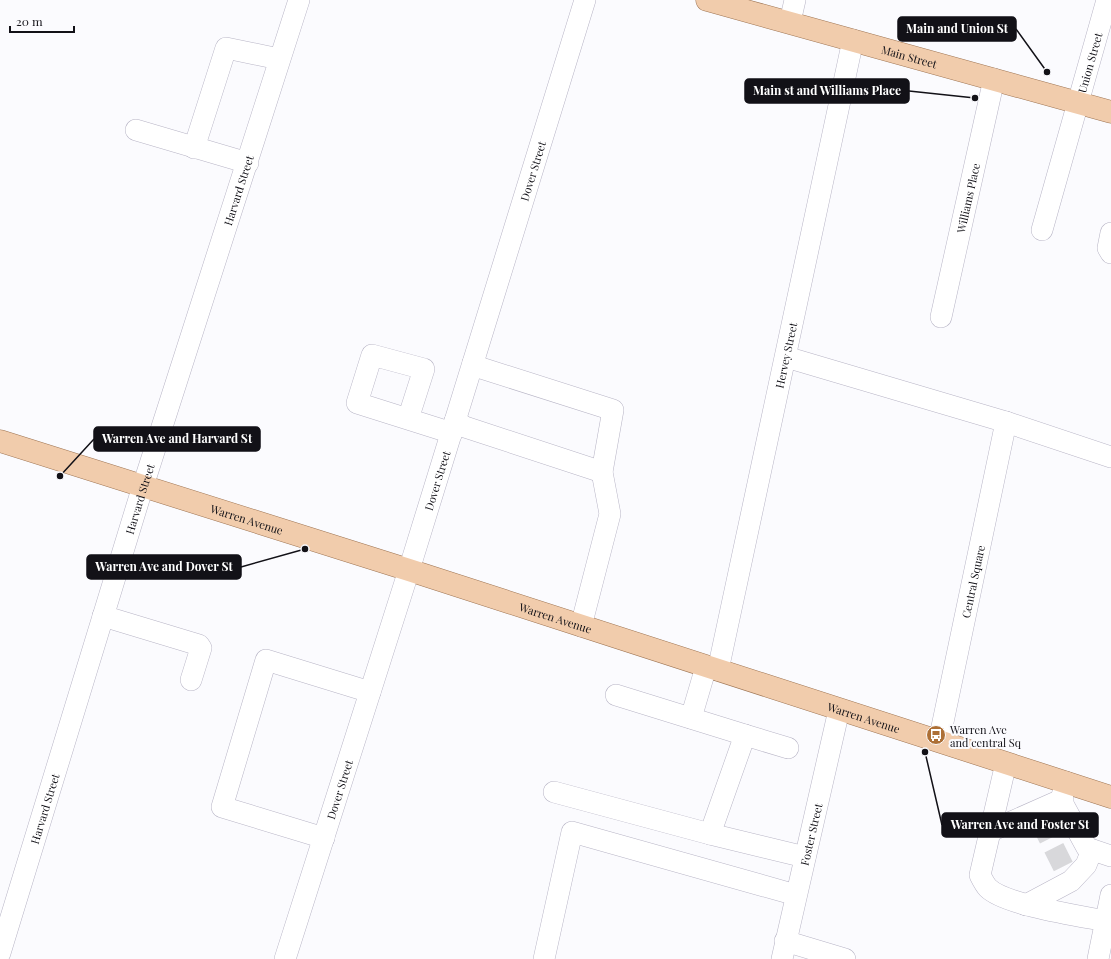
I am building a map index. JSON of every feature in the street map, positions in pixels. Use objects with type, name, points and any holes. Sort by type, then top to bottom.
[{"type":"main road","name":"Main Street","points":[[707,0],[754,6],[790,22],[1111,112]]},
{"type":"main road","name":"Warren Avenue","points":[[0,441],[409,570],[1006,763],[1064,791],[1111,797]]},
{"type":"street","name":"Harvard Street","points":[[0,953],[143,486],[248,163],[279,59],[299,0]]},
{"type":"street","name":"Dover Street","points":[[285,959],[454,427],[585,0]]},
{"type":"street","points":[[790,22],[795,0]]},
{"type":"street","name":"Union Street","points":[[1042,230],[1107,0]]},
{"type":"street","name":"Hervey Street","points":[[691,718],[712,669],[786,357],[853,40]]},
{"type":"street","points":[[194,148],[226,48],[279,59]]},
{"type":"street","name":"Williams Place","points":[[941,317],[994,79]]},
{"type":"street","points":[[136,130],[248,163]]},
{"type":"street","points":[[1111,233],[1108,248],[1111,253]]},
{"type":"street","points":[[786,357],[1006,422],[1111,457]]},
{"type":"street","points":[[473,363],[481,368],[613,410],[602,472],[610,514],[581,626]]},
{"type":"street","points":[[408,419],[454,427],[465,427],[602,472]]},
{"type":"street","name":"Central Square","points":[[939,741],[1006,422]]},
{"type":"street","points":[[103,616],[198,645],[200,648],[191,680]]},
{"type":"street","points":[[324,838],[222,807],[266,660],[370,692]]},
{"type":"street","points":[[616,694],[788,748]]},
{"type":"street","name":"Foster Street","points":[[783,950],[839,710]]},
{"type":"street","points":[[710,834],[745,735]]},
{"type":"street","points":[[1006,763],[980,875],[988,888],[1007,898],[1026,905],[1106,921]]},
{"type":"street","points":[[991,831],[1038,816],[1064,791]]},
{"type":"street","points":[[1064,791],[1064,804],[1087,848],[1101,853]]},
{"type":"street","points":[[554,792],[710,834],[805,857]]},
{"type":"street","points":[[544,959],[572,832],[796,894]]},
{"type":"street","points":[[1026,905],[1068,874],[1086,865],[1101,853]]},
{"type":"street","points":[[1098,959],[1111,895]]},
{"type":"street","points":[[783,950],[845,959]]},
{"type":"tunnel","points":[[1040,820],[1064,868]]},
{"type":"place","name":"Main and Union St","points":[[1047,72]]},
{"type":"place","name":"Main st and Williams Place","points":[[975,98]]},
{"type":"place","name":"Warren Ave and Harvard St","points":[[60,476]]},
{"type":"place","name":"Warren Ave and Dover St","points":[[305,549]]},
{"type":"place","name":"Warren Ave and central Sq","points":[[936,735]]},
{"type":"place","name":"Warren Ave and Foster St","points":[[925,752]]}]
